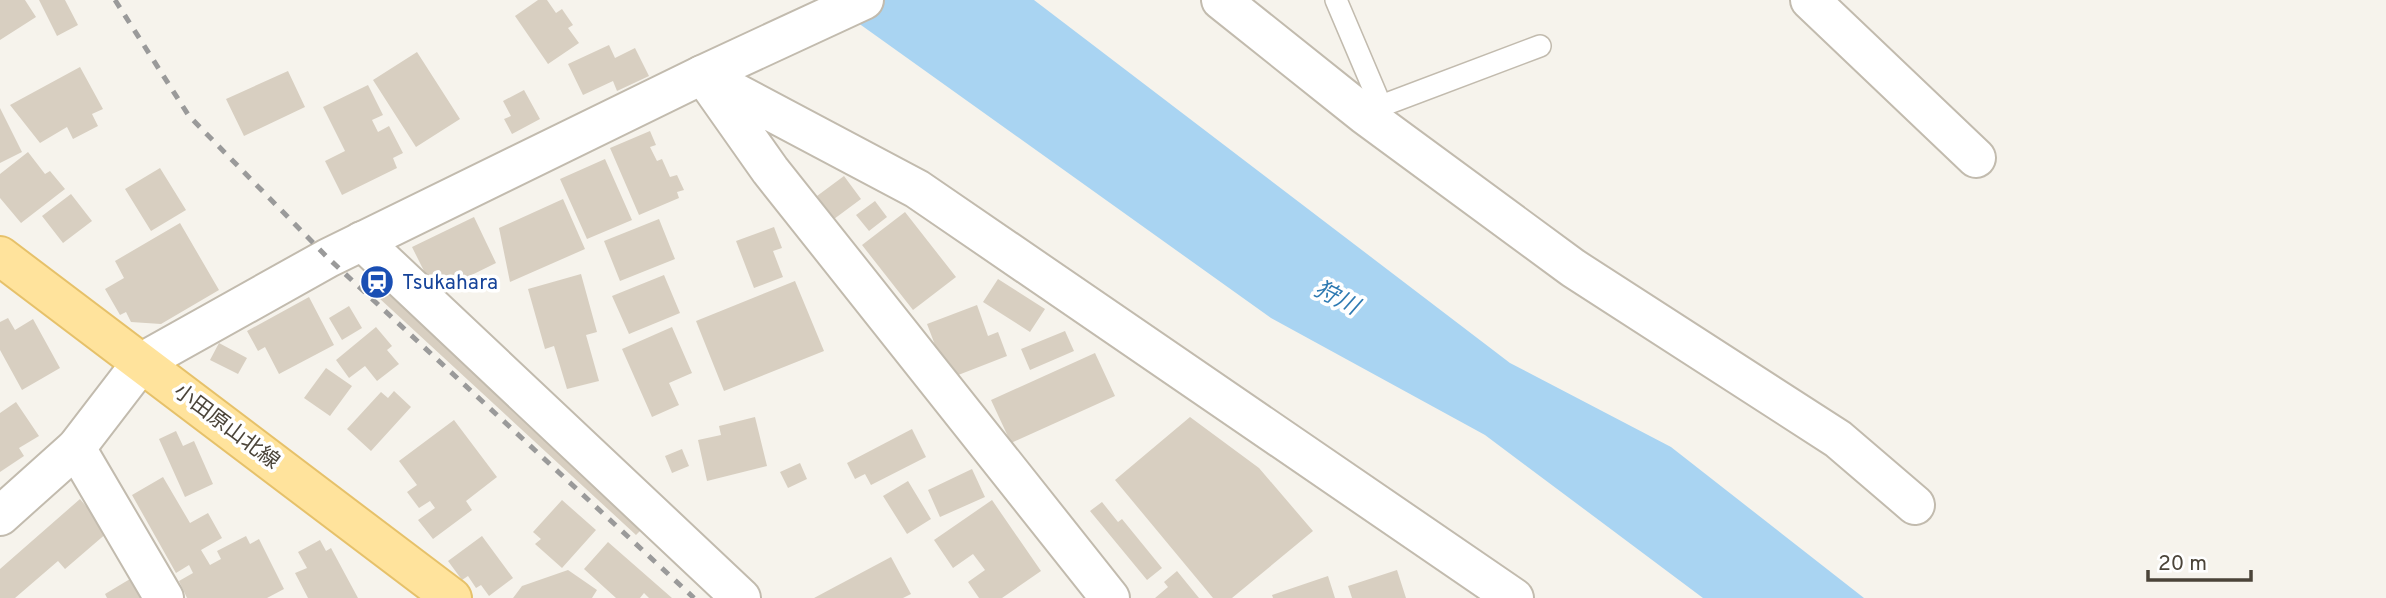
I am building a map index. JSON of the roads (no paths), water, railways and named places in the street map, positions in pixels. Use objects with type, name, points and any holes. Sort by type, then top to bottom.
[{"type":"main road","name":"小田原山北線","points":[[0,256],[452,598]]},
{"type":"street","points":[[0,516],[76,448],[142,362],[362,241],[702,75],[864,0]]},
{"type":"street","points":[[1222,0],[1373,111],[1573,268],[1838,439],[1915,505]]},
{"type":"street","points":[[1810,0],[1976,158]]},
{"type":"street","points":[[702,75],[778,181],[1110,598]]},
{"type":"street","points":[[702,75],[917,189],[1514,598]]},
{"type":"street","points":[[362,241],[741,598]]},
{"type":"street","points":[[76,448],[164,598]]},
{"type":"lane","points":[[1336,0],[1373,111],[1540,46]]},
{"type":"water","name":"狩川","points":[[826,0],[1034,0],[1510,363],[1671,447],[1864,598],[1703,598],[1485,435],[1271,318]]},
{"type":"railway","points":[[115,0],[189,116],[328,258],[694,598]]},
{"type":"place","name":"Tsukahara","points":[[377,282]]}]
